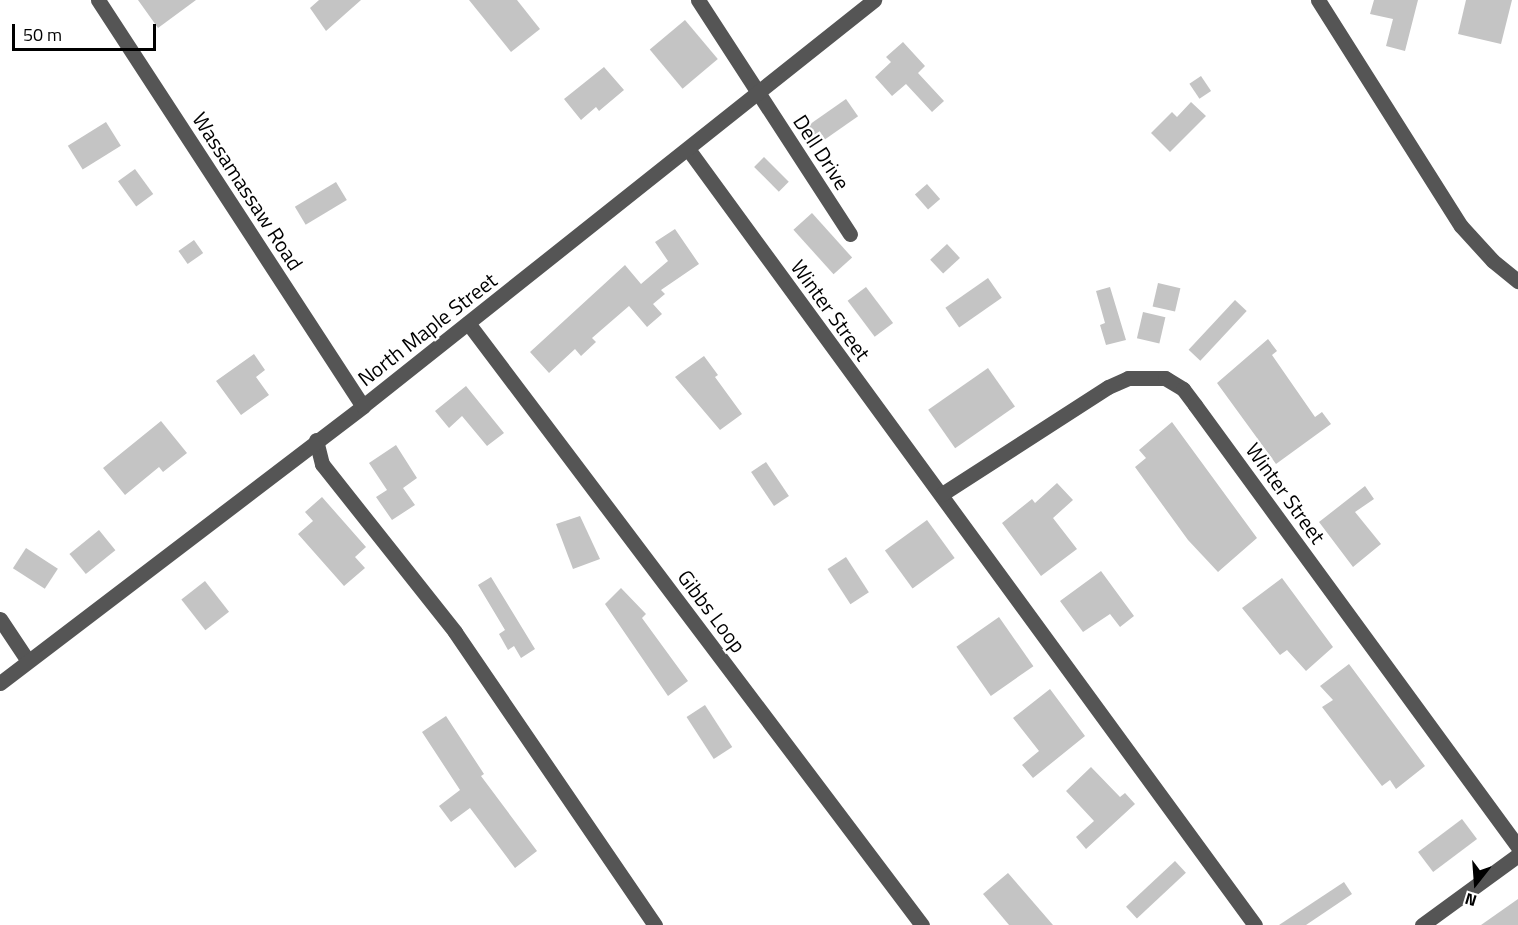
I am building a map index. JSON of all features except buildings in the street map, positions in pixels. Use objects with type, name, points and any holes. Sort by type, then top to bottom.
[{"type":"street","name":"Wassamassaw Road","points":[[98,0],[363,406]]},
{"type":"street","name":"Dell Drive","points":[[698,0],[850,234]]},
{"type":"street","name":"North Maple Street","points":[[0,683],[363,406],[874,0]]},
{"type":"street","points":[[1318,0],[1461,226],[1518,282]]},
{"type":"street","name":"Winter Street","points":[[688,149],[1255,925]]},
{"type":"street","name":"Gibbs Loop","points":[[468,322],[922,925]]},
{"type":"street","name":"Winter Street","points":[[942,494],[1108,387],[1128,378],[1165,378],[1183,389],[1518,847]]},
{"type":"street","points":[[316,440],[322,464],[455,632],[655,925]]},
{"type":"street","points":[[0,619],[28,661]]},
{"type":"street","points":[[1422,925],[1518,855]]}]
